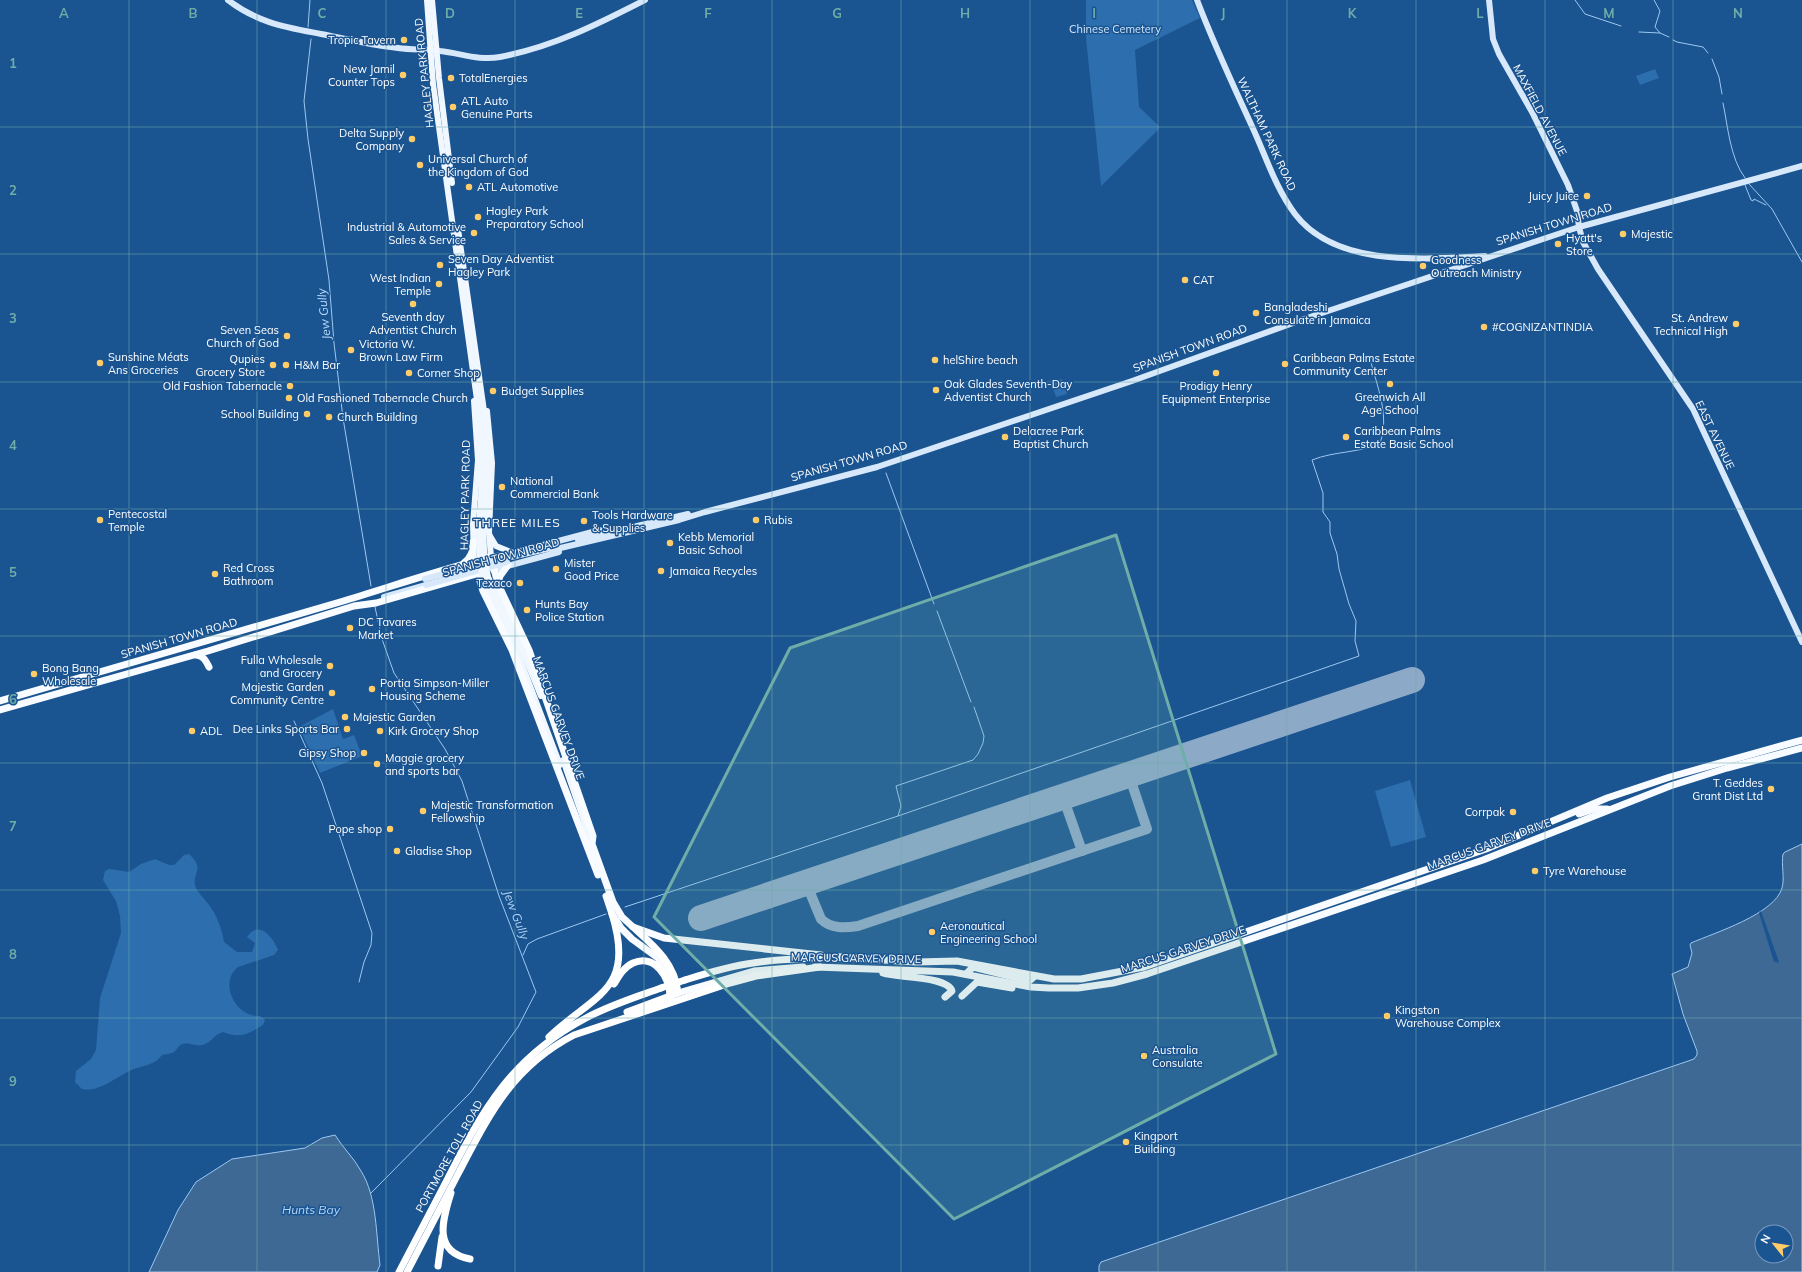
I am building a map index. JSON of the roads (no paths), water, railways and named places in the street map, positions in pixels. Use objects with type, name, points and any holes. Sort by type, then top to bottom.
[{"type":"highway","points":[[452,567],[469,559],[472,553],[473,542]]},
{"type":"highway","name":"SPANISH TOWN ROAD","points":[[0,701],[365,595],[406,580],[482,559]]},
{"type":"highway","name":"MARCUS GARVEY DRIVE","points":[[1802,740],[1674,775],[1607,798],[1486,849],[1144,967],[1082,979],[1054,979],[957,962],[916,962],[842,957],[664,938],[634,927],[622,917],[613,902],[592,844],[593,836],[529,650],[493,570],[482,559],[477,574],[512,650],[612,914],[626,933],[658,958],[678,993],[754,971],[781,968],[820,967],[966,974],[1031,987],[1078,988],[1113,983],[1147,974],[1483,860],[1670,786],[1727,768],[1802,748]]},
{"type":"highway","points":[[498,584],[500,576],[508,566]]},
{"type":"highway","name":"SPANISH TOWN ROAD","points":[[0,710],[195,655],[354,606],[376,603],[462,580],[493,570]]},
{"type":"highway","points":[[462,580],[468,579],[476,582],[484,591]]},
{"type":"highway","points":[[195,655],[200,655],[205,659],[209,667]]},
{"type":"highway","points":[[1540,827],[1594,809],[1609,810],[1610,805],[1616,799],[1674,775]]},
{"type":"highway","points":[[589,1006],[608,988],[616,972],[619,940],[612,914]]},
{"type":"highway","points":[[539,1057],[559,1040],[576,1031],[678,993],[674,975],[664,957],[634,927]]},
{"type":"highway","name":"PORTMORE TOLL ROAD","points":[[400,1272],[469,1136],[485,1109],[504,1083],[526,1060],[566,1029],[614,1004],[715,970],[778,960],[842,957]]},
{"type":"highway","points":[[526,1060],[558,1028],[603,997],[628,966],[642,961],[654,964],[661,971],[668,983],[670,997]]},
{"type":"highway","name":"PORTMORE TOLL ROAD","points":[[407,1272],[482,1127],[500,1099],[514,1082],[539,1057],[558,1043],[574,1035],[730,983],[756,976],[820,967]]},
{"type":"highway","points":[[966,974],[973,967],[1029,981],[1035,976]]},
{"type":"highway","points":[[878,970],[896,976],[942,981],[951,987],[952,991],[945,997]]},
{"type":"highway","points":[[962,996],[972,986],[981,982],[1026,990],[1031,987]]},
{"type":"highway","points":[[438,1266],[442,1235],[450,1196],[460,1169]]},
{"type":"highway","points":[[442,1235],[448,1249],[456,1256],[470,1259]]},
{"type":"main road","points":[[228,0],[250,14],[273,24],[387,47],[434,51],[482,58],[494,58],[520,53],[576,34],[645,0]]},
{"type":"main road","name":"HAGLEY PARK ROAD","points":[[427,0],[484,411],[487,455],[481,502],[473,542],[482,559]]},
{"type":"main road","name":"HAGLEY PARK ROAD","points":[[432,0],[434,51],[433,84],[479,414],[482,458],[482,559]]},
{"type":"main road","name":"WALTHAM PARK ROAD","points":[[1197,0],[1219,55],[1276,182],[1295,214],[1308,228],[1323,239],[1342,248],[1404,259],[1492,255]]},
{"type":"main road","name":"MAXFIELD AVENUE","points":[[1489,0],[1493,39],[1498,54],[1532,112],[1568,185],[1578,211],[1579,227]]},
{"type":"main road","name":"SPANISH TOWN ROAD","points":[[365,595],[425,582],[552,549],[614,531],[689,514],[700,513],[877,467],[1492,255],[1579,227],[1742,184],[1802,166]]},
{"type":"main road","name":"EAST AVENUE","points":[[1579,227],[1583,242],[1591,259],[1693,409],[1802,642]]},
{"type":"main road","name":"HAGLEY PARK ROAD","points":[[477,367],[484,388],[492,463],[488,532],[482,559]]},
{"type":"main road","points":[[481,502],[487,516],[488,532],[496,546],[513,553]]},
{"type":"main road","name":"SPANISH TOWN ROAD","points":[[552,549],[606,538],[691,517],[700,513]]},
{"type":"main road","name":"SPANISH TOWN ROAD","points":[[482,559],[513,553],[584,533],[604,530],[614,531]]},
{"type":"main road","name":"SPANISH TOWN ROAD","points":[[493,570],[572,549],[606,538]]},
{"type":"main road","name":"MARCUS GARVEY DRIVE","points":[[482,559],[488,577],[546,707],[592,844]]},
{"type":"main road","name":"SPANISH TOWN ROAD","points":[[354,606],[425,582]]},
{"type":"main road","name":"MARCUS GARVEY DRIVE","points":[[515,638],[585,840]]},
{"type":"water","points":[[1802,844],[1802,1272],[1099,1272],[1101,1262],[1694,1059],[1697,1055],[1697,1051],[1683,1014],[1672,974],[1688,967],[1692,953],[1691,943],[1742,922],[1768,906],[1777,897],[1783,884],[1783,854]]},
{"type":"water","name":"Hunts Bay","points":[[335,1135],[358,1166],[370,1192],[375,1216],[380,1265],[377,1272],[149,1272],[178,1210],[196,1182],[232,1159],[305,1148],[322,1138]]},
{"type":"waterway","points":[[308,27],[310,0]]},
{"type":"waterway","points":[[1575,0],[1585,14],[1621,26]]},
{"type":"waterway","points":[[1654,0],[1660,11],[1655,27],[1660,33]]},
{"type":"waterway","points":[[1639,32],[1660,33],[1669,37]]},
{"type":"waterway","name":"Jew Gully","points":[[311,39],[304,101],[308,139],[329,280],[334,343],[343,418],[371,586]]},
{"type":"waterway","points":[[1673,40],[1703,47],[1708,53]]},
{"type":"waterway","points":[[1712,59],[1719,77],[1722,94]]},
{"type":"waterway","points":[[1723,103],[1733,152],[1745,178]]},
{"type":"waterway","points":[[1749,184],[1772,209],[1802,262]]},
{"type":"waterway","points":[[1745,185],[1751,200],[1753,201],[1754,199],[1766,205]]},
{"type":"waterway","points":[[898,816],[1359,656],[1355,641],[1356,621],[1349,604],[1339,569],[1337,554],[1330,533],[1330,522],[1323,512],[1323,493],[1312,460],[1329,455],[1364,449],[1380,443],[1383,433],[1383,412],[1379,390],[1370,359]]},
{"type":"waterway","points":[[886,473],[934,604]]},
{"type":"waterway","name":"Jew Gully","points":[[371,1193],[471,1092],[518,1027],[536,992],[499,896],[462,781],[445,749],[394,673],[382,639],[375,607]]},
{"type":"waterway","points":[[937,611],[971,702]]},
{"type":"waterway","points":[[625,907],[898,816],[901,806],[896,786],[973,760],[978,754],[983,743],[984,736],[974,707]]},
{"type":"waterway","points":[[294,721],[322,783],[372,933],[371,945],[364,962],[359,982]]},
{"type":"waterway","points":[[523,955],[528,944],[537,939],[606,914]]},
{"type":"place","name":"Tropic Tavern","points":[[404,40]]},
{"type":"place","name":"New Jamil Counter Tops","points":[[403,75]]},
{"type":"place","name":"TotalEnergies","points":[[451,78]]},
{"type":"place","name":"ATL Auto Genuine Parts","points":[[453,107]]},
{"type":"place","name":"Delta Supply Company","points":[[412,139]]},
{"type":"place","name":"Universal Church of the Kingdom of God","points":[[420,165]]},
{"type":"place","name":"ATL Automotive","points":[[469,187]]},
{"type":"place","name":"Juicy Juice","points":[[1587,196]]},
{"type":"place","name":"Hagley Park Preparatory School","points":[[478,217]]},
{"type":"place","name":"Industrial & Automotive Sales & Service","points":[[474,233]]},
{"type":"place","name":"Majestic","points":[[1623,234]]},
{"type":"place","name":"Hyatt's Store","points":[[1558,244]]},
{"type":"place","name":"Seven Day Adventist Hagley Park","points":[[440,265]]},
{"type":"place","name":"Goodness Outreach Ministry","points":[[1423,266]]},
{"type":"place","name":"CAT","points":[[1185,280]]},
{"type":"place","name":"West Indian Temple","points":[[439,284]]},
{"type":"place","name":"Seventh day Adventist Church","points":[[413,304]]},
{"type":"place","name":"Bangladeshi Consulate in Jamaica","points":[[1256,313]]},
{"type":"place","name":"St. Andrew Technical High","points":[[1736,324]]},
{"type":"place","name":"#COGNIZANTINDIA","points":[[1484,327]]},
{"type":"place","name":"Seven Seas Church of God","points":[[287,336]]},
{"type":"place","name":"Victoria W. Brown Law Firm","points":[[351,350]]},
{"type":"place","name":"helShire beach","points":[[935,360]]},
{"type":"place","name":"Sunshine Méats Ans Groceries","points":[[100,363]]},
{"type":"place","name":"Caribbean Palms Estate Community Center","points":[[1285,364]]},
{"type":"place","name":"Qupies Grocery Store","points":[[273,365]]},
{"type":"place","name":"H&M Bar","points":[[286,365]]},
{"type":"place","name":"Corner Shop","points":[[409,373]]},
{"type":"place","name":"Prodigy Henry Equipment Enterprise","points":[[1216,373]]},
{"type":"place","name":"Greenwich All Age School","points":[[1390,384]]},
{"type":"place","name":"Old Fashion Tabernacle","points":[[290,386]]},
{"type":"place","name":"Oak Glades Seventh-Day Adventist Church","points":[[936,390]]},
{"type":"place","name":"Budget Supplies","points":[[493,391]]},
{"type":"place","name":"Old Fashioned Tabernacle Church","points":[[289,398]]},
{"type":"place","name":"School Building","points":[[307,414]]},
{"type":"place","name":"Church Building","points":[[329,417]]},
{"type":"place","name":"Delacree Park Baptist Church","points":[[1005,437]]},
{"type":"place","name":"Caribbean Palms Estate Basic School","points":[[1346,437]]},
{"type":"place","name":"National Commercial Bank","points":[[502,487]]},
{"type":"place","name":"Pentecostal Temple","points":[[100,520]]},
{"type":"place","name":"Rubis","points":[[756,520]]},
{"type":"place","name":"Tools Hardware & Supplies","points":[[584,521]]},
{"type":"place","name":"Kebb Memorial Basic School","points":[[670,543]]},
{"type":"place","name":"Mister Good Price","points":[[556,569]]},
{"type":"place","name":"Jamaica Recycles","points":[[661,571]]},
{"type":"place","name":"Red Cross Bathroom","points":[[215,574]]},
{"type":"place","name":"Texaco","points":[[520,583]]},
{"type":"place","name":"Hunts Bay Police Station","points":[[527,610]]},
{"type":"place","name":"DC Tavares Market","points":[[350,628]]},
{"type":"place","name":"Fulla Wholesale and Grocery","points":[[330,666]]},
{"type":"place","name":"Bong Bang Wholesale","points":[[34,674]]},
{"type":"place","name":"Portia Simpson-Miller Housing Scheme","points":[[372,689]]},
{"type":"place","name":"Majestic Garden Community Centre","points":[[332,693]]},
{"type":"place","name":"Majestic Garden","points":[[345,717]]},
{"type":"place","name":"Dee Links Sports Bar","points":[[347,729]]},
{"type":"place","name":"ADL","points":[[192,731]]},
{"type":"place","name":"Kirk Grocery Shop","points":[[380,731]]},
{"type":"place","name":"Gipsy Shop","points":[[364,753]]},
{"type":"place","name":"Maggie grocery and sports bar","points":[[377,764]]},
{"type":"place","name":"T. Geddes Grant Dist Ltd","points":[[1771,789]]},
{"type":"place","name":"Majestic Transformation Fellowship","points":[[423,811]]},
{"type":"place","name":"Corrpak","points":[[1513,812]]},
{"type":"place","name":"Pope shop","points":[[390,829]]},
{"type":"place","name":"Gladise Shop","points":[[397,851]]},
{"type":"place","name":"Tyre Warehouse","points":[[1535,871]]},
{"type":"place","name":"Aeronautical Engineering School","points":[[932,932]]},
{"type":"place","name":"Kingston Warehouse Complex","points":[[1387,1016]]},
{"type":"place","name":"Australia Consulate","points":[[1144,1056]]},
{"type":"place","name":"Kingport Building","points":[[1126,1142]]},
{"type":"district","name":"THREE MILES","points":[[517,523]]},
{"type":"park label","name":"Chinese Cemetery","points":[[1115,29]]}]
